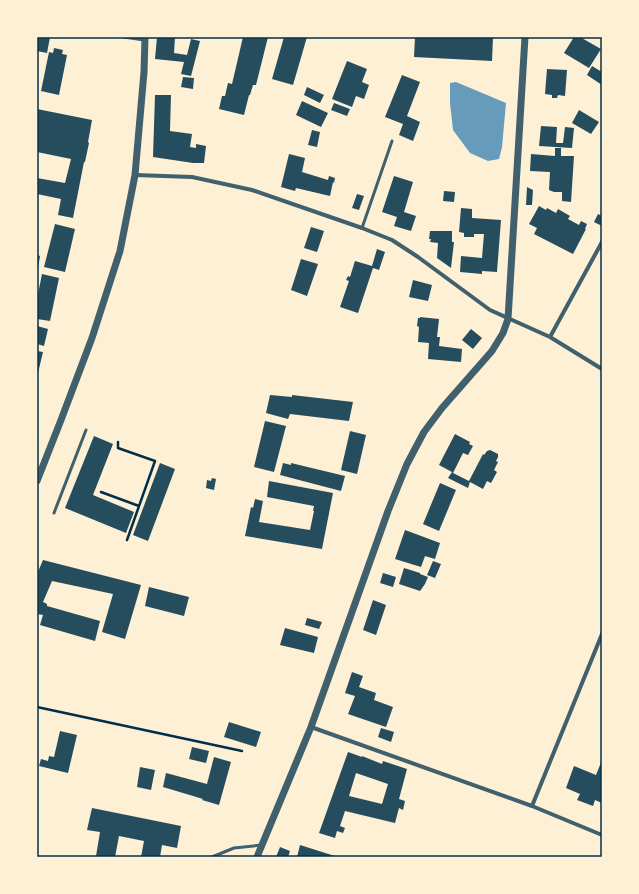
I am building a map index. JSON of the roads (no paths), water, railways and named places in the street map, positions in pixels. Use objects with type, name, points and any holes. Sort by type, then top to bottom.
[{"type":"street","points":[[257,857],[311,727],[388,511],[407,464],[424,432],[442,408],[492,351],[503,333],[508,319],[525,37]]},
{"type":"street","points":[[37,481],[92,338],[120,251],[135,175],[144,72],[145,38]]},
{"type":"street","points":[[135,175],[192,177],[252,190],[362,228],[392,240],[412,252],[490,310],[550,337],[602,369]]},
{"type":"street","points":[[550,337],[602,242]]},
{"type":"street","points":[[532,806],[602,634]]},
{"type":"street","points":[[311,727],[532,806],[602,835]]},
{"type":"lane","points":[[124,37],[145,38]]},
{"type":"lane","points":[[362,228],[392,141]]},
{"type":"lane","points":[[54,514],[86,430]]},
{"type":"lane","points":[[212,857],[234,848],[262,845]]},
{"type":"water","points":[[456,82],[506,103],[502,147],[499,159],[488,161],[470,153],[453,130],[450,103],[450,83]]}]
